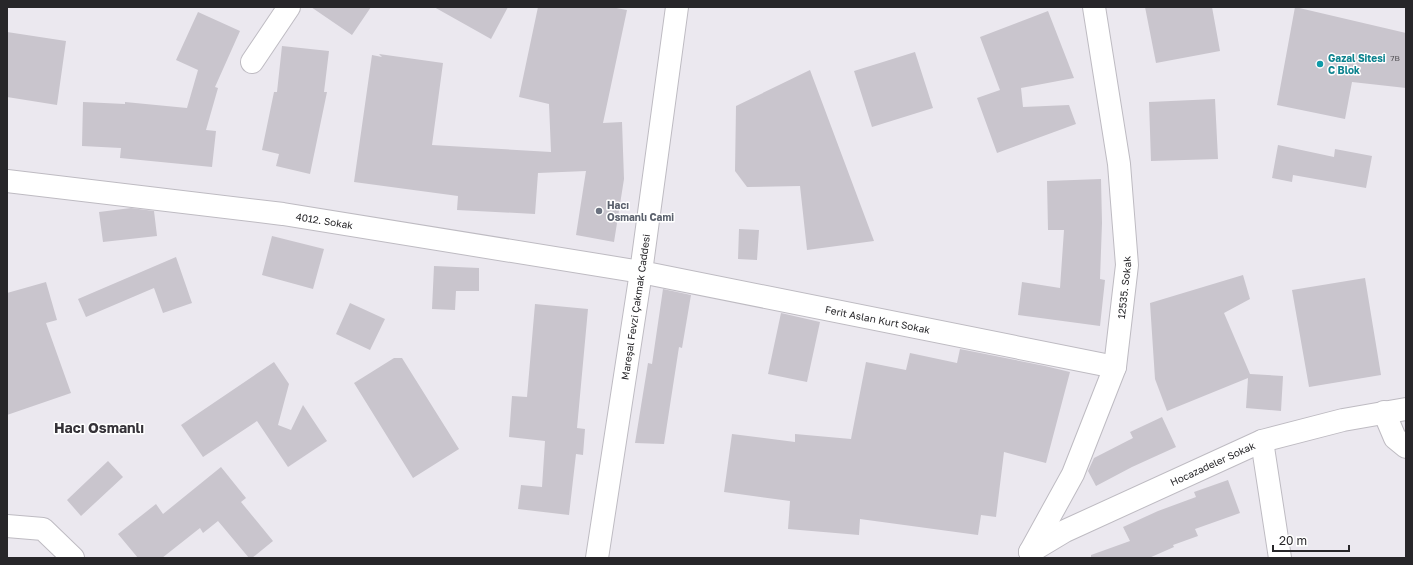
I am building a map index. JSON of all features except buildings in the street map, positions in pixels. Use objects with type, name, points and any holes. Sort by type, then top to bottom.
[{"type":"street","points":[[252,62],[289,7]]},
{"type":"street","name":"Mareşal Fevzi Çakmak Caddesi","points":[[596,558],[641,272],[677,7]]},
{"type":"street","name":"12535. Sokak","points":[[1027,555],[1073,474],[1115,367],[1127,265],[1119,164],[1094,7]]},
{"type":"street","name":"4012. Sokak","points":[[7,181],[283,214],[641,272]]},
{"type":"street","name":"Ferit Aslan Kurt Sokak","points":[[641,272],[1115,367]]},
{"type":"street","name":"Hocazadeler Sokak","points":[[1027,555],[1065,531],[1262,441],[1343,420],[1406,409]]},
{"type":"street","points":[[1384,412],[1395,438],[1406,447]]},
{"type":"street","points":[[1262,441],[1280,558]]},
{"type":"street","points":[[7,526],[43,529],[73,558]]},
{"type":"place","name":"Gazal Sitesi C Blok","points":[[1320,64]]},
{"type":"place","name":"Hacı Osmanlı Cami","points":[[599,211]]},
{"type":"district","name":"Hacı Osmanlı","points":[[99,427]]}]
